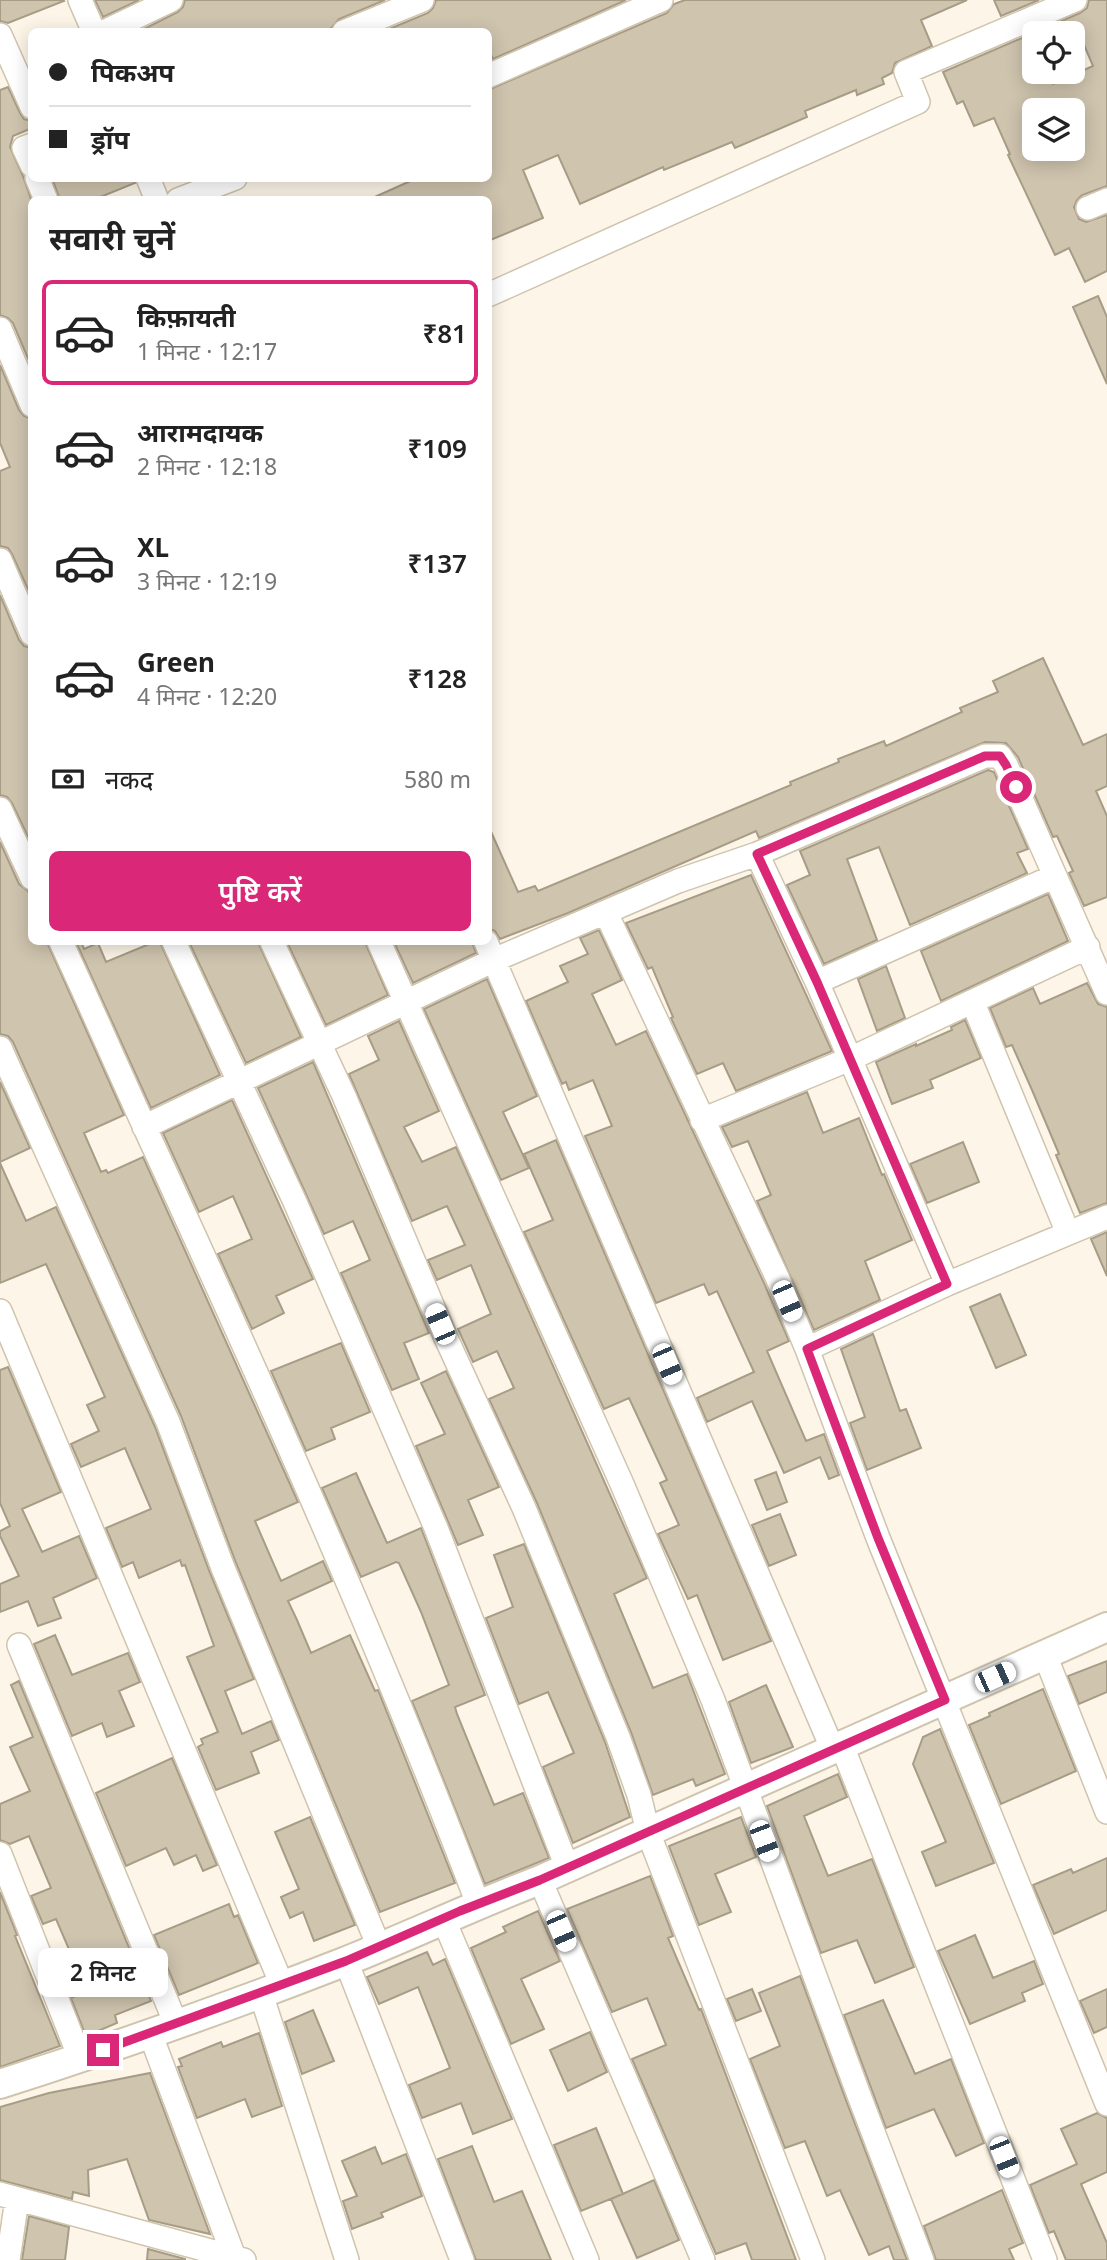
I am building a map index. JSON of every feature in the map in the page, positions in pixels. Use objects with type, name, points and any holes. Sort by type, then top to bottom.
[{"type":"street","points":[[80,0],[92,28]]},
{"type":"street","points":[[112,28],[171,0]]},
{"type":"street","points":[[354,28],[422,0]]},
{"type":"street","points":[[492,74],[661,0]]},
{"type":"street","points":[[492,293],[918,102],[906,72],[1074,0]]},
{"type":"street","points":[[0,35],[28,98]]},
{"type":"street","points":[[189,196],[225,182]]},
{"type":"street","points":[[0,329],[28,396]]},
{"type":"street","points":[[0,560],[28,625]]},
{"type":"street","points":[[144,1127],[405,1001],[490,951],[606,913],[678,881],[757,854],[973,761],[994,755],[1000,756],[1006,765],[1107,993]]},
{"type":"street","points":[[0,809],[28,869]]},
{"type":"street","points":[[757,854],[817,982],[947,1284]]},
{"type":"street","points":[[817,982],[1055,876]]},
{"type":"street","points":[[606,913],[777,1277],[878,1538],[1107,2104]]},
{"type":"street","points":[[62,945],[224,1299],[402,1707],[478,1904]]},
{"type":"street","points":[[175,945],[300,1214],[436,1528],[568,1867]]},
{"type":"street","points":[[273,945],[344,1096],[446,1338],[524,1508],[618,1737],[639,1795],[648,1832],[813,2260]]},
{"type":"street","points":[[380,945],[622,1483],[713,1700],[922,2260]]},
{"type":"street","points":[[702,1121],[850,1059],[1088,947]]},
{"type":"street","points":[[490,951],[837,1748],[1045,2260]]},
{"type":"street","points":[[973,1003],[1068,1233]]},
{"type":"street","points":[[0,1048],[163,1411],[223,1568],[379,1947]]},
{"type":"street","points":[[807,1349],[947,1284],[1107,1217]]},
{"type":"street","points":[[0,1311],[272,1989],[347,2260]]},
{"type":"street","points":[[0,2084],[163,2029],[346,1961],[540,1880],[1107,1627]]},
{"type":"street","points":[[19,1645],[163,2029],[239,2259]]},
{"type":"street","points":[[1045,1655],[1107,1812]]},
{"type":"street","points":[[0,1854],[79,2058]]},
{"type":"street","points":[[540,1880],[703,2260]]},
{"type":"street","points":[[443,1919],[587,2260]]},
{"type":"street","points":[[346,1961],[462,2260]]},
{"type":"street","points":[[6,2252],[9,2197],[239,2259]]},
{"type":"building","points":[[0,0],[64,1],[8,23],[0,21]]},
{"type":"building","points":[[95,0],[139,0],[103,17]]},
{"type":"building","points":[[185,0],[385,0],[339,19],[331,28],[146,28],[183,7]]},
{"type":"building","points":[[436,0],[626,0],[493,59],[492,28],[392,28],[428,13]]},
{"type":"building","points":[[685,0],[967,0],[921,20],[932,46],[895,63],[892,73],[882,78],[884,84],[857,95],[856,90],[805,111],[807,117],[735,148],[732,142],[664,170],[663,167],[580,204],[558,155],[523,170],[543,218],[492,239],[492,196],[377,196],[408,182],[492,182],[492,88],[667,13],[674,4]]},
{"type":"building","points":[[994,0],[1039,0],[1001,16]]},
{"type":"building","points":[[1089,0],[1107,0],[1107,186],[1082,195],[1074,207],[1079,219],[1086,222],[1107,215],[1107,271],[1085,282],[1069,248],[1055,255],[1008,155],[1010,154],[994,118],[974,126],[963,101],[957,104],[943,72],[1022,38],[1022,84],[1085,84],[1085,70],[1093,66],[1085,47],[1085,21],[1061,21],[1087,8]]},
{"type":"building","points":[[8,87],[20,113],[28,120],[28,130],[13,136],[10,147],[30,196],[28,359],[13,323],[0,315],[0,90]]},
{"type":"building","points":[[53,182],[135,183],[103,196],[59,196]]},
{"type":"building","points":[[1098,296],[1107,317],[1107,384],[1073,307]]},
{"type":"building","points":[[0,365],[19,410],[28,418],[28,589],[12,554],[8,548],[0,546],[0,471],[10,467],[0,443]]},
{"type":"building","points":[[0,595],[19,640],[28,647],[28,837],[12,803],[7,797],[0,795]]},
{"type":"building","points":[[1043,658],[1083,745],[1107,734],[1107,786],[1096,791],[1107,816],[1107,897],[1084,906],[1069,873],[1073,871],[1057,836],[1053,837],[1018,757],[1006,743],[985,742],[759,838],[756,831],[568,913],[500,939],[492,930],[492,834],[518,892],[535,886],[538,891],[791,785],[790,782],[839,762],[838,759],[884,741],[886,746],[962,712],[960,708],[998,692],[993,681]]},
{"type":"building","points":[[988,770],[994,772],[1028,849],[1017,853],[1027,873],[910,925],[879,847],[847,859],[877,940],[824,964],[787,885],[810,875],[800,851]]},
{"type":"building","points":[[0,842],[19,884],[28,891],[28,945],[48,945],[124,1115],[84,1133],[101,1172],[106,1170],[108,1173],[143,1157],[298,1502],[255,1521],[281,1581],[323,1561],[332,1581],[288,1601],[311,1653],[350,1635],[375,1691],[378,1690],[455,1883],[380,1912],[236,1563],[181,1416],[13,1042],[8,1036],[0,1034]]},
{"type":"building","points":[[751,875],[832,1051],[736,1091],[723,1063],[697,1074],[671,1018],[673,1017],[652,967],[648,969],[626,923]]},
{"type":"building","points":[[1048,894],[1068,941],[941,1001],[921,951]]},
{"type":"building","points":[[599,930],[622,980],[592,994],[616,1045],[646,1031],[789,1341],[767,1351],[806,1441],[824,1434],[839,1475],[829,1479],[820,1457],[784,1473],[752,1401],[707,1422],[697,1398],[754,1372],[717,1291],[709,1295],[704,1284],[656,1303],[585,1136],[612,1126],[593,1080],[569,1090],[566,1082],[562,1084],[526,1001],[568,982],[560,966],[588,954],[580,938]]},
{"type":"building","points":[[77,945],[82,945],[84,949],[99,945],[106,962],[147,945],[161,945],[220,1075],[151,1108]]},
{"type":"building","points":[[190,945],[259,945],[301,1037],[246,1063]]},
{"type":"building","points":[[288,945],[366,945],[388,995],[326,1025]]},
{"type":"building","points":[[395,945],[473,945],[476,953],[413,983]]},
{"type":"building","points":[[886,966],[905,1018],[877,1031],[858,979]]},
{"type":"building","points":[[487,979],[537,1096],[503,1112],[529,1168],[501,1180],[424,1009]]},
{"type":"building","points":[[1087,983],[1098,1004],[1107,1007],[1107,1203],[1080,1213],[1032,1090],[1012,1045],[1006,1047],[990,1008],[1033,988],[1040,1004]]},
{"type":"building","points":[[965,1020],[981,1058],[930,1080],[933,1088],[892,1104],[876,1062],[952,1030],[951,1027]]},
{"type":"building","points":[[399,1021],[439,1111],[404,1127],[422,1162],[456,1147],[647,1578],[614,1594],[653,1688],[687,1674],[725,1774],[696,1786],[693,1779],[653,1795],[631,1732],[537,1503],[489,1399],[514,1388],[497,1351],[473,1362],[458,1329],[491,1314],[471,1265],[437,1280],[428,1260],[465,1245],[447,1206],[412,1221],[349,1074],[379,1060],[368,1036]]},
{"type":"building","points":[[313,1062],[429,1333],[404,1343],[419,1379],[392,1390],[341,1273],[370,1260],[353,1221],[324,1234],[258,1088]]},
{"type":"building","points":[[0,1082],[30,1148],[0,1162]]},
{"type":"building","points":[[807,1092],[823,1133],[859,1118],[912,1240],[865,1261],[880,1300],[814,1330],[757,1201],[771,1195],[748,1141],[732,1147],[722,1127]]},
{"type":"building","points":[[232,1100],[313,1279],[276,1296],[284,1313],[252,1329],[218,1254],[252,1239],[233,1196],[199,1212],[163,1133]]},
{"type":"building","points":[[556,1140],[771,1641],[723,1660],[697,1595],[688,1599],[658,1534],[679,1525],[660,1483],[667,1480],[629,1398],[604,1409],[524,1232],[553,1220],[524,1154]]},
{"type":"building","points":[[963,1142],[979,1182],[927,1203],[910,1164]]},
{"type":"building","points":[[0,1163],[26,1221],[56,1207],[155,1427],[210,1573],[254,1679],[225,1691],[242,1734],[271,1721],[279,1740],[251,1752],[259,1773],[216,1790],[198,1747],[203,1744],[201,1739],[218,1732],[187,1657],[214,1646],[185,1565],[182,1566],[180,1560],[139,1578],[133,1562],[122,1567],[106,1528],[151,1509],[125,1448],[81,1467],[71,1444],[99,1431],[87,1405],[105,1397],[46,1264],[0,1283]]},
{"type":"building","points":[[1107,1232],[1107,1276],[1091,1239]]},
{"type":"building","points":[[1000,1294],[1026,1355],[996,1368],[970,1307]]},
{"type":"building","points":[[873,1334],[900,1411],[906,1409],[921,1448],[867,1470],[850,1423],[865,1417],[841,1349]]},
{"type":"building","points":[[341,1343],[370,1412],[331,1428],[335,1439],[306,1451],[271,1371]]},
{"type":"building","points":[[8,1367],[61,1492],[22,1509],[42,1552],[79,1536],[97,1578],[53,1598],[61,1618],[38,1626],[28,1601],[0,1612],[0,1584],[19,1576],[0,1536],[0,1531],[10,1526],[0,1503],[0,1370]]},
{"type":"building","points":[[446,1371],[499,1487],[468,1500],[483,1535],[458,1545],[416,1446],[445,1434],[421,1383]]},
{"type":"building","points":[[776,1472],[787,1502],[767,1510],[755,1480]]},
{"type":"building","points":[[356,1473],[387,1543],[421,1528],[485,1695],[455,1707],[457,1714],[494,1805],[523,1793],[549,1858],[485,1884],[412,1701],[449,1685],[421,1612],[399,1563],[361,1577],[322,1488]]},
{"type":"building","points":[[780,1514],[796,1555],[769,1566],[752,1525]]},
{"type":"building","points":[[524,1544],[605,1742],[630,1817],[573,1843],[543,1767],[574,1753],[548,1692],[519,1704],[486,1618],[513,1607],[494,1555]]},
{"type":"building","points":[[55,1635],[72,1675],[128,1653],[140,1682],[119,1691],[134,1726],[107,1737],[102,1723],[72,1736],[34,1644]]},
{"type":"building","points":[[1107,1661],[1107,1692],[1079,1704],[1068,1676]]},
{"type":"building","points":[[19,1681],[151,2001],[115,2015],[117,2023],[86,2036],[71,1998],[87,1991],[56,1919],[43,1924],[31,1896],[51,1888],[29,1836],[10,1844],[0,1840],[0,1804],[30,1791],[10,1747],[33,1737],[11,1685]]},
{"type":"building","points":[[766,1685],[793,1747],[751,1763],[729,1702]]},
{"type":"building","points":[[1043,1689],[1076,1771],[1001,1804],[969,1725]]},
{"type":"building","points":[[940,1729],[994,1863],[936,1886],[922,1852],[946,1842],[913,1764],[923,1737]]},
{"type":"building","points":[[172,1758],[217,1865],[203,1871],[196,1855],[174,1865],[166,1848],[126,1866],[96,1793]]},
{"type":"building","points":[[838,1774],[847,1797],[804,1816],[828,1876],[872,1859],[914,1967],[875,1983],[857,1940],[821,1953],[767,1806]]},
{"type":"building","points":[[310,1817],[355,1925],[314,1941],[303,1912],[290,1918],[281,1897],[299,1889],[275,1832]]},
{"type":"building","points":[[741,1817],[756,1857],[715,1874],[731,1912],[699,1925],[669,1846]]},
{"type":"building","points":[[1107,1858],[1107,1910],[1054,1934],[1033,1885],[1071,1869],[1073,1873]]},
{"type":"building","points":[[650,1876],[673,1936],[668,1938],[699,2010],[701,2009],[796,2260],[752,2260],[746,2243],[716,2254],[632,2059],[666,2045],[647,1998],[612,2012],[567,1909]]},
{"type":"building","points":[[0,1892],[60,2046],[0,2067]]},
{"type":"building","points":[[229,1904],[234,1917],[238,1915],[258,1963],[179,1995],[154,1935]]},
{"type":"building","points":[[538,1911],[560,1961],[521,1979],[544,2029],[511,2044],[471,1948],[506,1932],[503,1927]]},
{"type":"building","points":[[975,1935],[993,1978],[1034,1961],[1043,1984],[1022,1993],[1025,2001],[970,2024],[938,1951]]},
{"type":"building","points":[[427,1952],[433,1965],[445,1959],[512,2119],[473,2134],[461,2103],[422,2118],[409,2085],[450,2068],[418,1987],[379,2004],[367,1977]]},
{"type":"building","points":[[800,1976],[907,2260],[894,2260],[889,2246],[869,2255],[840,2190],[827,2196],[805,2141],[785,2148],[750,2059],[780,2046],[759,1993]]},
{"type":"building","points":[[752,1989],[761,2011],[736,2021],[727,1999]]},
{"type":"building","points":[[1107,1989],[1107,2027],[1094,2033],[1080,2001]]},
{"type":"building","points":[[883,2000],[915,2074],[951,2059],[984,2143],[956,2156],[934,2109],[886,2128],[844,2015]]},
{"type":"building","points":[[313,2010],[334,2061],[302,2074],[285,2022]]},
{"type":"building","points":[[590,2032],[607,2072],[568,2091],[550,2050]]},
{"type":"building","points":[[259,2033],[282,2106],[252,2117],[245,2099],[197,2118],[178,2067],[182,2066],[179,2059],[221,2042],[223,2047]]},
{"type":"building","points":[[150,2073],[210,2234],[149,2220],[127,2159],[88,2170],[89,2196],[73,2192],[72,2199],[0,2180],[0,2107],[49,2093]]},
{"type":"building","points":[[1097,2113],[1107,2118],[1107,2172],[1081,2184],[1107,2243],[1107,2260],[1066,2260],[1054,2231],[1049,2233],[1030,2185],[1077,2164],[1061,2129]]},
{"type":"building","points":[[596,2128],[623,2194],[581,2211],[554,2145]]},
{"type":"building","points":[[472,2146],[494,2202],[522,2191],[551,2260],[476,2260],[438,2159]]},
{"type":"building","points":[[375,2147],[382,2164],[406,2154],[422,2196],[381,2213],[383,2217],[352,2229],[343,2201],[357,2196],[342,2161]]},
{"type":"building","points":[[654,2180],[679,2240],[637,2258],[611,2199]]},
{"type":"building","points":[[1002,2190],[1023,2243],[1009,2249],[1014,2260],[936,2260],[924,2226]]},
{"type":"building","points":[[29,2216],[69,2227],[65,2260],[22,2260]]},
{"type":"building","points":[[148,2249],[185,2259],[185,2260],[147,2260]]},
{"type":"route","points":[[103,2050],[346,1961],[460,1911],[540,1880],[945,1700],[878,1538],[807,1349],[947,1284],[817,982],[757,854],[985,756],[1000,756],[1016,787]]}]
